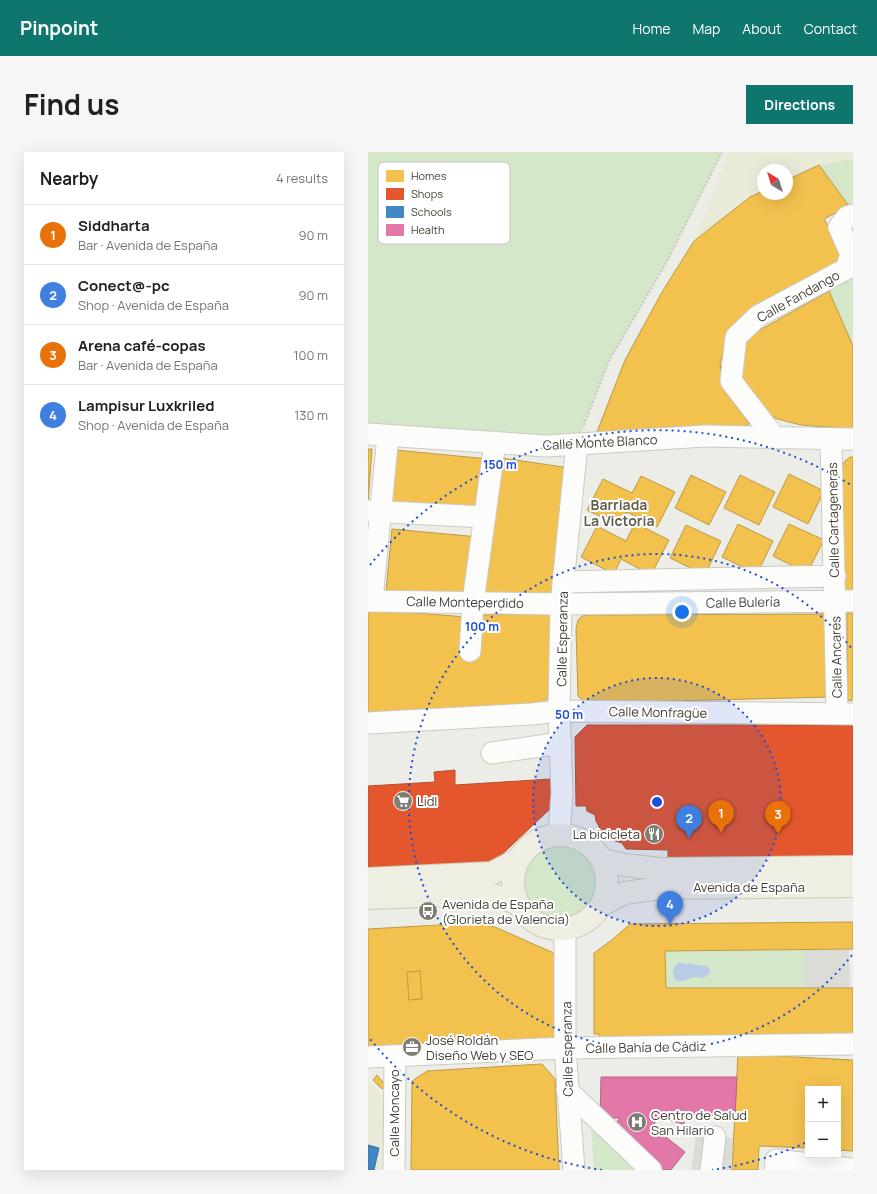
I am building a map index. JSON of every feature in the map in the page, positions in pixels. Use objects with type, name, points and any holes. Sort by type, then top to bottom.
[{"type":"main road","points":[[559,835],[572,836],[584,841],[594,849],[602,860],[607,875],[606,890],[601,905],[592,916],[579,924],[565,928],[551,928],[538,923],[527,915],[519,904],[514,890],[514,874],[519,859],[529,846],[543,838],[559,835]]},
{"type":"main road","points":[[368,879],[492,873],[519,859]]},
{"type":"main road","name":"Avenida de España","points":[[602,860],[625,865],[660,869],[853,867]]},
{"type":"main road","name":"Avenida de España","points":[[601,905],[626,893],[660,888],[853,886]]},
{"type":"main road","points":[[368,898],[482,894],[493,895],[519,904]]},
{"type":"street","name":"Calle Fandango","points":[[775,438],[731,381],[736,337],[758,316],[846,269],[851,254],[839,227],[847,217],[853,215]]},
{"type":"street","name":"Calle Monte Blanco","points":[[378,434],[546,446],[705,436],[831,440],[853,439]]},
{"type":"street","points":[[370,600],[378,434]]},
{"type":"street","name":"Calle Cartageneras","points":[[831,440],[835,576],[844,601]]},
{"type":"street","points":[[470,651],[473,602],[495,442]]},
{"type":"street","name":"Calle Esperanza","points":[[559,835],[562,793],[559,711],[561,604],[577,444]]},
{"type":"street","points":[[374,511],[485,517]]},
{"type":"street","points":[[563,582],[835,576]]},
{"type":"street","name":"Calle Monteperdido","points":[[370,600],[561,604]]},
{"type":"street","name":"Calle Bulería","points":[[561,604],[844,601]]},
{"type":"street","name":"Calle Ancares","points":[[844,601],[845,714]]},
{"type":"street","name":"Calle Monfragüe","points":[[368,723],[532,714],[559,711],[845,714]]},
{"type":"street","points":[[492,753],[561,743]]},
{"type":"street","name":"Calle Esperanza","points":[[565,928],[565,1048],[574,1170]]},
{"type":"street","name":"Calle Bahía de Cádiz","points":[[368,1057],[565,1048],[853,1044]]},
{"type":"street","name":"Calle Moncayo","points":[[394,1056],[394,1170]]},
{"type":"street","points":[[567,1090],[651,1170]]},
{"type":"street","points":[[711,1170],[715,1137]]},
{"type":"street","points":[[775,1165],[853,1169]]},
{"type":"path","points":[[577,444],[609,361],[666,263],[722,152]]},
{"type":"shaded area","points":[[729,152],[853,152],[853,159],[819,165],[793,177],[793,164],[757,164],[757,194],[750,197],[694,241]]},
{"type":"shaded area","points":[[804,950],[849,950],[850,988],[804,988]]},
{"type":"shaded area","points":[[368,1081],[381,1093],[388,1093],[387,1170],[368,1170]]},
{"type":"shaded area","points":[[696,1134],[733,1138],[731,1170],[691,1170]]},
{"type":"green space","points":[[368,152],[722,152],[666,263],[609,361],[577,444],[368,434]]},
{"type":"green space","points":[[853,159],[853,204],[849,206],[819,165]]},
{"type":"green space","points":[[853,273],[853,346],[829,291]]},
{"type":"green space","points":[[561,843],[582,849],[592,859],[598,880],[592,901],[582,911],[561,917],[540,911],[530,901],[524,880],[530,859],[540,849]]},
{"type":"green space","points":[[804,950],[804,988],[666,988],[665,951]]},
{"type":"green space","points":[[591,1127],[641,1170],[594,1170]]},
{"type":"water","points":[[679,963],[708,966],[711,972],[704,978],[695,977],[680,981],[674,978],[673,973],[674,967]]},
{"type":"building: Homes","points":[[819,165],[849,206],[824,219],[843,252],[836,268],[730,331],[720,363],[724,390],[749,423],[744,434],[595,437],[625,360],[662,292],[694,241],[750,197],[757,194],[757,200],[793,200],[793,177]]},
{"type":"building: Homes","points":[[829,291],[853,346],[853,429],[801,425],[777,419],[763,411],[739,383],[742,344],[753,334]]},
{"type":"building: Homes","points":[[368,449],[372,449],[368,505]]},
{"type":"building: Homes","points":[[395,450],[489,459],[484,514],[390,504]]},
{"type":"building: Homes","points":[[850,457],[853,457],[853,596],[842,595],[842,467],[845,461]]},
{"type":"building: Homes","points":[[502,458],[570,468],[552,600],[484,597]]},
{"type":"building: Homes","points":[[789,474],[824,491],[808,524],[773,507]]},
{"type":"building: Homes","points":[[691,475],[726,492],[709,525],[675,508]]},
{"type":"building: Homes","points":[[740,475],[775,492],[759,525],[724,508]]},
{"type":"building: Homes","points":[[641,476],[675,492],[657,527],[627,512],[620,526],[587,510],[603,479],[632,493]]},
{"type":"building: Homes","points":[[635,523],[669,540],[651,575],[621,559],[614,574],[581,557],[597,526],[626,541]]},
{"type":"building: Homes","points":[[738,524],[773,541],[757,574],[722,557]]},
{"type":"building: Homes","points":[[789,524],[824,540],[807,573],[773,556]]},
{"type":"building: Homes","points":[[686,525],[721,541],[705,575],[670,558]]},
{"type":"building: Homes","points":[[392,529],[479,537],[474,599],[386,591]]},
{"type":"building: Homes","points":[[368,609],[466,617],[482,615],[551,613],[551,695],[539,707],[368,714]]},
{"type":"building: Homes","points":[[847,613],[853,613],[853,700],[847,701]]},
{"type":"building: Homes","points":[[829,614],[831,697],[590,703],[584,702],[578,696],[576,629],[578,620],[582,616]]},
{"type":"building: Homes","points":[[692,779],[692,789],[672,790],[672,780]]},
{"type":"building: Homes","points":[[751,779],[761,779],[761,788],[752,788]]},
{"type":"building: Homes","points":[[853,922],[853,949],[665,951],[666,988],[853,988],[853,1040],[599,1042],[599,1034],[594,1034],[594,953],[630,924]]},
{"type":"building: Homes","points":[[474,923],[495,927],[556,954],[565,1048],[368,1056],[368,929]]},
{"type":"building: Homes","points":[[420,971],[422,999],[409,1000],[407,972]]},
{"type":"building: Homes","points":[[738,1054],[853,1060],[853,1151],[841,1150],[841,1086],[805,1086],[805,1148],[759,1146],[758,1170],[732,1170]]},
{"type":"building: Homes","points":[[542,1064],[555,1079],[559,1170],[411,1170],[412,1081],[427,1071]]},
{"type":"building: Homes","points":[[377,1075],[386,1086],[382,1089],[373,1080]]},
{"type":"building: Shops","points":[[587,725],[853,725],[853,857],[668,858],[668,850],[626,849],[622,843],[612,840],[602,832],[596,821],[595,815],[587,811],[586,806],[576,806],[575,737]]},
{"type":"building: Shops","points":[[455,770],[455,785],[551,779],[552,807],[495,861],[368,870],[368,786],[435,782],[434,772]]},
{"type":"building: Schools","points":[[368,1145],[379,1148],[374,1170],[368,1170]]},
{"type":"building: Health","name":"Centro de Salud San Hilario","points":[[601,1077],[737,1077],[735,1116],[684,1119],[684,1124],[659,1118],[652,1126],[685,1152],[671,1170],[662,1170],[611,1129],[620,1118],[600,1118]]},
{"type":"place","name":"Lidl","points":[[403,801]]},
{"type":"place","name":"Siddharta","points":[[721,833]]},
{"type":"place","name":"La bicicleta","points":[[654,834]]},
{"type":"place","name":"Arena café-copas","points":[[778,834]]},
{"type":"place","name":"Conect@-pc","points":[[689,838]]},
{"type":"place","name":"Avenida de España (Glorieta de Valencia)","points":[[428,911]]},
{"type":"place","name":"Lampisur Luxkriled","points":[[670,924]]},
{"type":"place","name":"José Roldán Diseño Web y SEO","points":[[412,1047]]},
{"type":"place","name":"Centro de Salud San Hilario","points":[[637,1122]]},
{"type":"district","name":"Barriada La Victoria","points":[[619,512]]}]
